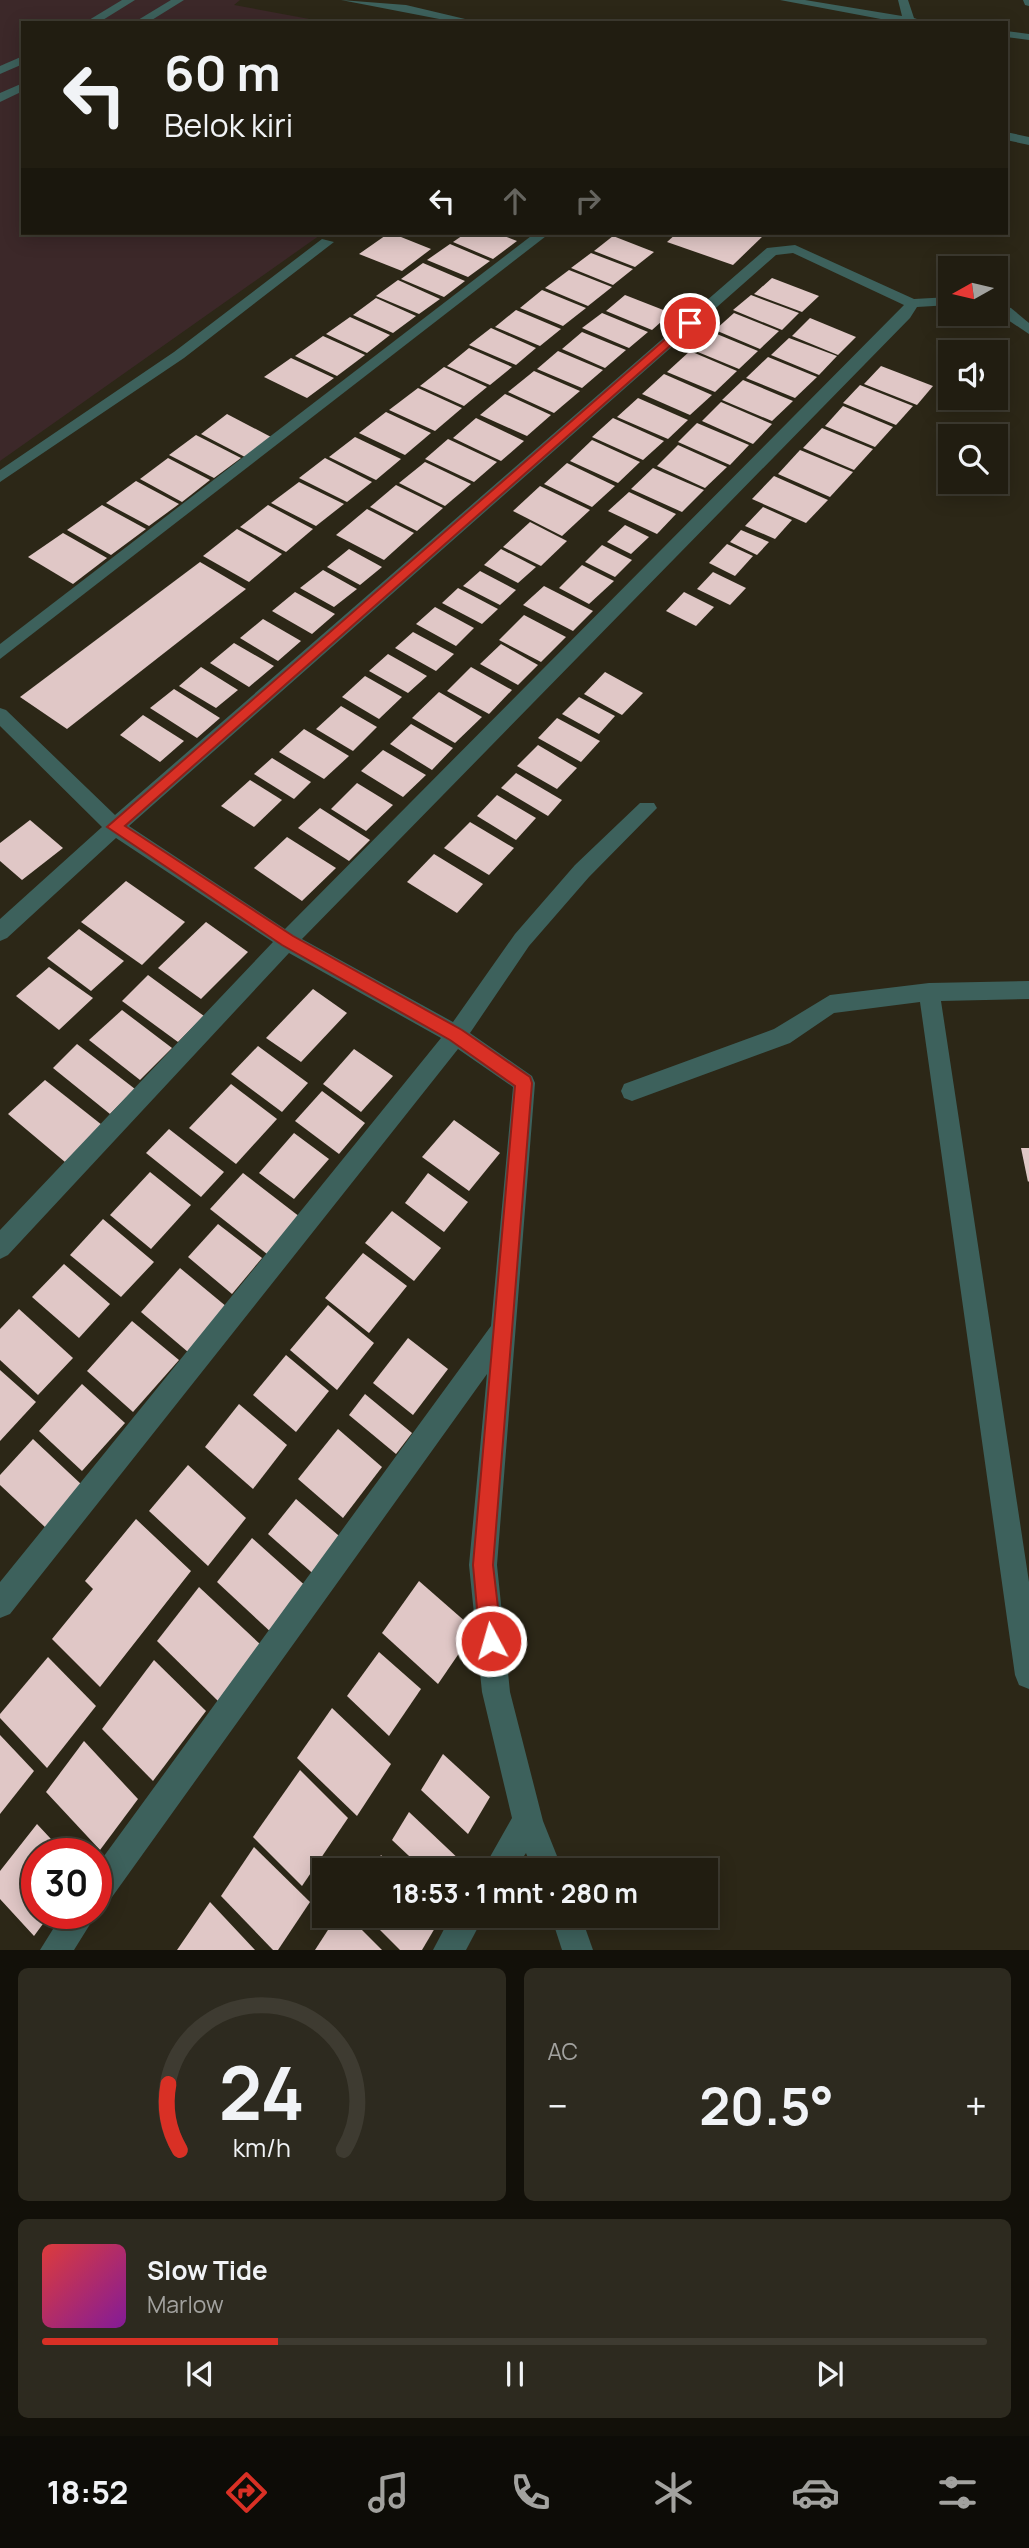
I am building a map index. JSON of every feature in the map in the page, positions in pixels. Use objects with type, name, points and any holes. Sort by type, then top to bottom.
[{"type":"street","points":[[93,21],[130,0]]},
{"type":"street","points":[[142,21],[179,0]]},
{"type":"street","points":[[346,0],[406,8],[468,21]]},
{"type":"street","points":[[785,0],[909,21],[903,0]]},
{"type":"street","points":[[1008,34],[1029,37]]},
{"type":"street","points":[[0,71],[21,60]]},
{"type":"street","points":[[0,99],[21,87]]},
{"type":"street","points":[[1008,136],[1029,141]]},
{"type":"street","points":[[0,653],[540,235]]},
{"type":"street","points":[[0,477],[179,355],[327,242]]},
{"type":"street","points":[[0,932],[115,827],[772,251],[795,249],[912,303],[938,302]]},
{"type":"street","points":[[0,1247],[287,941],[905,315],[912,303]]},
{"type":"street","points":[[1008,313],[1029,330]]},
{"type":"street","points":[[0,715],[115,827],[287,941],[456,1035],[524,1083],[483,1565],[496,1692],[528,1821],[543,1858]]},
{"type":"street","points":[[0,1604],[456,1035],[522,940],[582,872],[647,808]]},
{"type":"street","points":[[632,1091],[782,1035],[830,1004],[929,992],[1029,990]]},
{"type":"street","points":[[929,992],[1029,1675]]},
{"type":"street","points":[[112,1870],[503,1331]]},
{"type":"street","points":[[505,1858],[528,1821]]},
{"type":"street","points":[[448,1950],[462,1928]]},
{"type":"street","points":[[570,1928],[578,1950]]},
{"type":"street","points":[[55,1950],[70,1929]]},
{"type":"shaded area","points":[[0,0],[240,0],[234,5],[320,21],[21,21],[21,235],[320,235],[0,461]]},
{"type":"building","points":[[386,235],[396,235],[431,249],[402,271],[359,254]]},
{"type":"building","points":[[463,235],[501,235],[517,241],[493,259],[453,242]]},
{"type":"building","points":[[675,235],[764,235],[733,265],[667,242]]},
{"type":"building","points":[[613,236],[654,252],[635,267],[594,251]]},
{"type":"building","points":[[450,244],[490,261],[468,277],[427,260]]},
{"type":"building","points":[[591,253],[633,269],[613,285],[571,268]]},
{"type":"building","points":[[423,263],[465,281],[444,297],[401,279]]},
{"type":"building","points":[[569,270],[612,287],[588,306],[545,288]]},
{"type":"building","points":[[772,278],[819,296],[802,312],[754,294]]},
{"type":"building","points":[[398,280],[440,299],[419,314],[376,296]]},
{"type":"building","points":[[542,290],[586,308],[563,326],[520,308]]},
{"type":"building","points":[[625,295],[671,313],[652,330],[606,311]]},
{"type":"building","points":[[751,295],[799,313],[782,330],[733,310]]},
{"type":"building","points":[[376,298],[416,316],[393,333],[353,315]]},
{"type":"building","points":[[516,310],[561,329],[540,346],[495,327]]},
{"type":"building","points":[[602,313],[648,332],[629,348],[582,328]]},
{"type":"building","points":[[734,313],[779,331],[760,349],[715,330]]},
{"type":"building","points":[[350,317],[390,335],[367,353],[326,334]]},
{"type":"building","points":[[810,318],[856,337],[838,355],[792,336]]},
{"type":"building","points":[[491,328],[536,348],[516,365],[469,345]]},
{"type":"building","points":[[582,332],[626,350],[605,368],[562,349]]},
{"type":"building","points":[[712,332],[758,351],[739,369],[693,350]]},
{"type":"building","points":[[323,336],[365,355],[337,376],[295,356]]},
{"type":"building","points":[[789,338],[837,356],[819,375],[771,355]]},
{"type":"building","points":[[469,348],[512,367],[490,385],[447,366]]},
{"type":"building","points":[[558,351],[603,370],[582,388],[537,369]]},
{"type":"building","points":[[690,351],[737,371],[715,392],[667,372]]},
{"type":"building","points":[[768,357],[817,377],[795,398],[746,378]]},
{"type":"building","points":[[291,358],[334,378],[307,398],[264,377]]},
{"type":"building","points":[[881,366],[933,386],[917,405],[864,384]]},
{"type":"building","points":[[444,367],[487,387],[464,406],[420,386]]},
{"type":"building","points":[[534,371],[580,391],[554,413],[508,392]]},
{"type":"building","points":[[664,374],[712,395],[690,415],[642,394]]},
{"type":"building","points":[[743,380],[793,401],[772,421],[722,400]]},
{"type":"building","points":[[860,385],[913,406],[896,425],[843,403]]},
{"type":"building","points":[[418,388],[462,408],[435,431],[389,410]]},
{"type":"building","points":[[505,394],[551,415],[527,436],[480,415]]},
{"type":"building","points":[[638,398],[688,420],[668,439],[617,417]]},
{"type":"building","points":[[721,402],[772,424],[753,444],[702,421]]},
{"type":"building","points":[[843,406],[893,427],[875,447],[825,426]]},
{"type":"building","points":[[386,412],[431,433],[405,455],[359,433]]},
{"type":"building","points":[[227,414],[271,437],[245,457],[201,434]]},
{"type":"building","points":[[476,418],[524,441],[501,461],[453,438]]},
{"type":"building","points":[[613,418],[664,441],[643,460],[592,437]]},
{"type":"building","points":[[697,423],[749,445],[730,465],[678,442]]},
{"type":"building","points":[[822,428],[873,449],[854,470],[803,448]]},
{"type":"building","points":[[196,435],[241,458],[214,478],[169,455]]},
{"type":"building","points":[[355,437],[401,459],[376,480],[329,457]]},
{"type":"building","points":[[448,439],[497,462],[474,482],[425,459]]},
{"type":"building","points":[[592,440],[640,462],[618,483],[570,461]]},
{"type":"building","points":[[678,445],[727,467],[705,488],[657,466]]},
{"type":"building","points":[[800,450],[853,472],[830,497],[778,474]]},
{"type":"building","points":[[168,458],[210,480],[182,502],[140,479]]},
{"type":"building","points":[[325,458],[372,482],[347,502],[299,478]]},
{"type":"building","points":[[425,462],[471,484],[445,506],[399,483]]},
{"type":"building","points":[[567,463],[615,486],[592,507],[544,484]]},
{"type":"building","points":[[653,468],[704,490],[682,512],[631,489]]},
{"type":"building","points":[[774,476],[828,500],[806,523],[752,499]]},
{"type":"building","points":[[136,481],[179,504],[149,526],[106,503]]},
{"type":"building","points":[[299,482],[344,504],[316,526],[271,503]]},
{"type":"building","points":[[396,485],[443,508],[417,531],[370,507]]},
{"type":"building","points":[[540,486],[590,510],[562,536],[513,511]]},
{"type":"building","points":[[629,492],[676,514],[657,534],[608,511]]},
{"type":"building","points":[[102,505],[146,529],[111,555],[67,530]]},
{"type":"building","points":[[268,505],[313,529],[286,552],[240,527]]},
{"type":"building","points":[[763,507],[792,520],[775,539],[745,526]]},
{"type":"building","points":[[367,509],[414,533],[384,560],[336,535]]},
{"type":"building","points":[[530,522],[567,541],[541,566],[503,547]]},
{"type":"building","points":[[625,525],[649,537],[631,554],[607,542]]},
{"type":"building","points":[[237,529],[282,554],[249,582],[203,556]]},
{"type":"building","points":[[741,530],[769,542],[757,555],[730,542]]},
{"type":"building","points":[[63,533],[107,558],[73,584],[28,557]]},
{"type":"building","points":[[727,544],[753,556],[735,576],[709,563]]},
{"type":"building","points":[[602,545],[632,560],[615,577],[585,562]]},
{"type":"building","points":[[349,549],[382,567],[360,585],[327,567]]},
{"type":"building","points":[[501,549],[536,567],[518,583],[484,565]]},
{"type":"building","points":[[200,562],[246,589],[67,729],[20,697]]},
{"type":"building","points":[[582,565],[614,581],[589,604],[559,588]]},
{"type":"building","points":[[323,570],[357,589],[334,607],[300,588]]},
{"type":"building","points":[[480,571],[516,590],[500,605],[463,586]]},
{"type":"building","points":[[713,572],[746,588],[730,605],[697,589]]},
{"type":"building","points":[[544,586],[593,611],[573,631],[523,605]]},
{"type":"building","points":[[458,588],[498,609],[482,624],[442,603]]},
{"type":"building","points":[[295,592],[335,614],[312,634],[272,611]]},
{"type":"building","points":[[684,592],[714,607],[696,626],[666,611]]},
{"type":"building","points":[[435,607],[474,628],[456,646],[416,624]]},
{"type":"building","points":[[524,615],[566,637],[541,662],[499,640]]},
{"type":"building","points":[[263,619],[301,641],[278,661],[240,638]]},
{"type":"building","points":[[413,632],[454,654],[436,671],[395,648]]},
{"type":"building","points":[[234,643],[274,666],[249,687],[210,663]]},
{"type":"building","points":[[501,644],[538,665],[518,685],[480,664]]},
{"type":"building","points":[[388,654],[427,676],[408,693],[369,671]]},
{"type":"building","points":[[201,667],[238,690],[216,708],[179,686]]},
{"type":"building","points":[[471,667],[512,690],[489,714],[447,691]]},
{"type":"building","points":[[605,672],[643,693],[622,715],[584,694]]},
{"type":"building","points":[[365,676],[402,697],[379,719],[342,697]]},
{"type":"building","points":[[174,689],[220,718],[197,738],[150,708]]},
{"type":"building","points":[[439,692],[482,717],[455,743],[412,718]]},
{"type":"building","points":[[579,697],[615,716],[599,734],[562,714]]},
{"type":"building","points":[[341,706],[377,727],[353,751],[316,729]]},
{"type":"building","points":[[143,715],[184,741],[160,762],[120,735]]},
{"type":"building","points":[[557,718],[600,741],[581,762],[538,738]]},
{"type":"building","points":[[411,724],[453,748],[432,770],[390,744]]},
{"type":"building","points":[[304,729],[349,756],[324,779],[279,752]]},
{"type":"building","points":[[538,745],[577,768],[557,789],[517,766]]},
{"type":"building","points":[[383,750],[426,775],[403,797],[361,771]]},
{"type":"building","points":[[272,758],[311,782],[294,799],[254,774]]},
{"type":"building","points":[[516,773],[562,800],[548,816],[501,788]]},
{"type":"building","points":[[250,780],[282,800],[254,827],[221,806]]},
{"type":"building","points":[[357,783],[393,805],[366,831],[331,809]]},
{"type":"building","points":[[497,795],[536,818],[516,840],[477,816]]},
{"type":"building","points":[[320,808],[370,840],[349,861],[298,828]]},
{"type":"building","points":[[30,820],[63,848],[22,880],[0,861],[0,843]]},
{"type":"building","points":[[470,822],[514,848],[489,875],[444,848]]},
{"type":"building","points":[[287,837],[336,868],[302,901],[254,868]]},
{"type":"building","points":[[434,854],[483,884],[457,913],[407,882]]},
{"type":"building","points":[[126,881],[185,922],[142,965],[81,922]]},
{"type":"building","points":[[206,922],[248,952],[201,999],[158,968]]},
{"type":"building","points":[[79,929],[124,961],[91,991],[47,958]]},
{"type":"building","points":[[49,967],[93,998],[59,1030],[16,996]]},
{"type":"building","points":[[148,975],[204,1016],[178,1042],[122,1001]]},
{"type":"building","points":[[313,989],[347,1013],[301,1062],[266,1038]]},
{"type":"building","points":[[122,1010],[172,1048],[140,1080],[89,1040]]},
{"type":"building","points":[[77,1044],[135,1089],[110,1114],[53,1068]]},
{"type":"building","points":[[258,1046],[308,1083],[282,1112],[231,1074]]},
{"type":"building","points":[[354,1049],[393,1076],[361,1112],[323,1084]]},
{"type":"building","points":[[45,1080],[102,1125],[65,1162],[8,1114]]},
{"type":"building","points":[[231,1084],[277,1119],[236,1164],[189,1128]]},
{"type":"building","points":[[322,1091],[365,1123],[339,1154],[295,1121]]},
{"type":"building","points":[[454,1120],[500,1153],[469,1191],[422,1157]]},
{"type":"building","points":[[169,1129],[224,1172],[201,1197],[146,1153]]},
{"type":"building","points":[[294,1133],[329,1159],[294,1199],[259,1173]]},
{"type":"building","points":[[1021,1148],[1029,1148],[1028,1182]]},
{"type":"building","points":[[150,1172],[191,1205],[151,1249],[110,1215]]},
{"type":"building","points":[[243,1173],[300,1217],[267,1254],[210,1209]]},
{"type":"building","points":[[428,1173],[468,1202],[444,1232],[405,1203]]},
{"type":"building","points":[[392,1211],[441,1248],[414,1281],[365,1243]]},
{"type":"building","points":[[103,1219],[154,1262],[121,1297],[70,1255]]},
{"type":"building","points":[[218,1224],[262,1258],[232,1294],[188,1257]]},
{"type":"building","points":[[363,1253],[407,1286],[369,1333],[325,1298]]},
{"type":"building","points":[[64,1264],[110,1304],[79,1338],[32,1297]]},
{"type":"building","points":[[180,1268],[227,1307],[188,1352],[141,1312]]},
{"type":"building","points":[[328,1305],[374,1343],[337,1390],[290,1350]]},
{"type":"building","points":[[19,1309],[73,1358],[38,1395],[0,1360],[0,1329]]},
{"type":"building","points":[[132,1321],[179,1360],[133,1412],[87,1371]]},
{"type":"building","points":[[408,1338],[448,1369],[413,1415],[373,1383]]},
{"type":"building","points":[[286,1355],[329,1391],[296,1432],[253,1395]]},
{"type":"building","points":[[0,1370],[36,1402],[0,1441]]},
{"type":"building","points":[[82,1384],[125,1423],[82,1471],[39,1431]]},
{"type":"building","points":[[365,1394],[412,1433],[396,1454],[349,1415]]},
{"type":"building","points":[[239,1404],[287,1445],[253,1489],[205,1447]]},
{"type":"building","points":[[338,1429],[382,1467],[343,1518],[298,1479]]},
{"type":"building","points":[[33,1439],[82,1485],[46,1528],[0,1485],[0,1475]]},
{"type":"building","points":[[188,1465],[246,1518],[208,1566],[149,1511]]},
{"type":"building","points":[[296,1499],[345,1541],[318,1578],[268,1534]]},
{"type":"building","points":[[136,1519],[191,1571],[100,1687],[52,1639],[93,1589],[85,1581]]},
{"type":"building","points":[[252,1538],[309,1589],[274,1635],[217,1582]]},
{"type":"building","points":[[419,1581],[475,1630],[438,1684],[382,1633]]},
{"type":"building","points":[[199,1587],[261,1645],[218,1701],[157,1641]]},
{"type":"building","points":[[379,1652],[421,1689],[389,1736],[347,1696]]},
{"type":"building","points":[[48,1657],[96,1706],[47,1768],[0,1718],[0,1714]]},
{"type":"building","points":[[154,1660],[206,1711],[153,1781],[102,1729]]},
{"type":"building","points":[[332,1708],[391,1764],[357,1816],[297,1758]]},
{"type":"building","points":[[0,1735],[34,1771],[0,1814]]},
{"type":"building","points":[[84,1741],[138,1799],[109,1838],[89,1838],[46,1792]]},
{"type":"building","points":[[443,1754],[490,1797],[468,1834],[421,1790]]},
{"type":"building","points":[[300,1770],[348,1818],[321,1858],[312,1858],[312,1871],[302,1886],[253,1837]]},
{"type":"building","points":[[409,1812],[458,1858],[411,1858],[392,1840]]},
{"type":"building","points":[[37,1824],[50,1838],[26,1838]]},
{"type":"building","points":[[21,1844],[21,1922],[0,1899],[0,1871]]},
{"type":"building","points":[[254,1847],[310,1902],[278,1950],[273,1950],[221,1896]]},
{"type":"building","points":[[210,1902],[255,1950],[177,1950]]},
{"type":"building","points":[[329,1928],[360,1928],[382,1950],[315,1950]]},
{"type":"building","points":[[378,1928],[435,1928],[422,1950],[400,1950]]},
{"type":"building","points":[[28,1929],[39,1929],[34,1936]]},
{"type":"route","points":[[491,1641],[483,1565],[524,1083],[456,1035],[287,941],[115,827],[690,323]]}]
